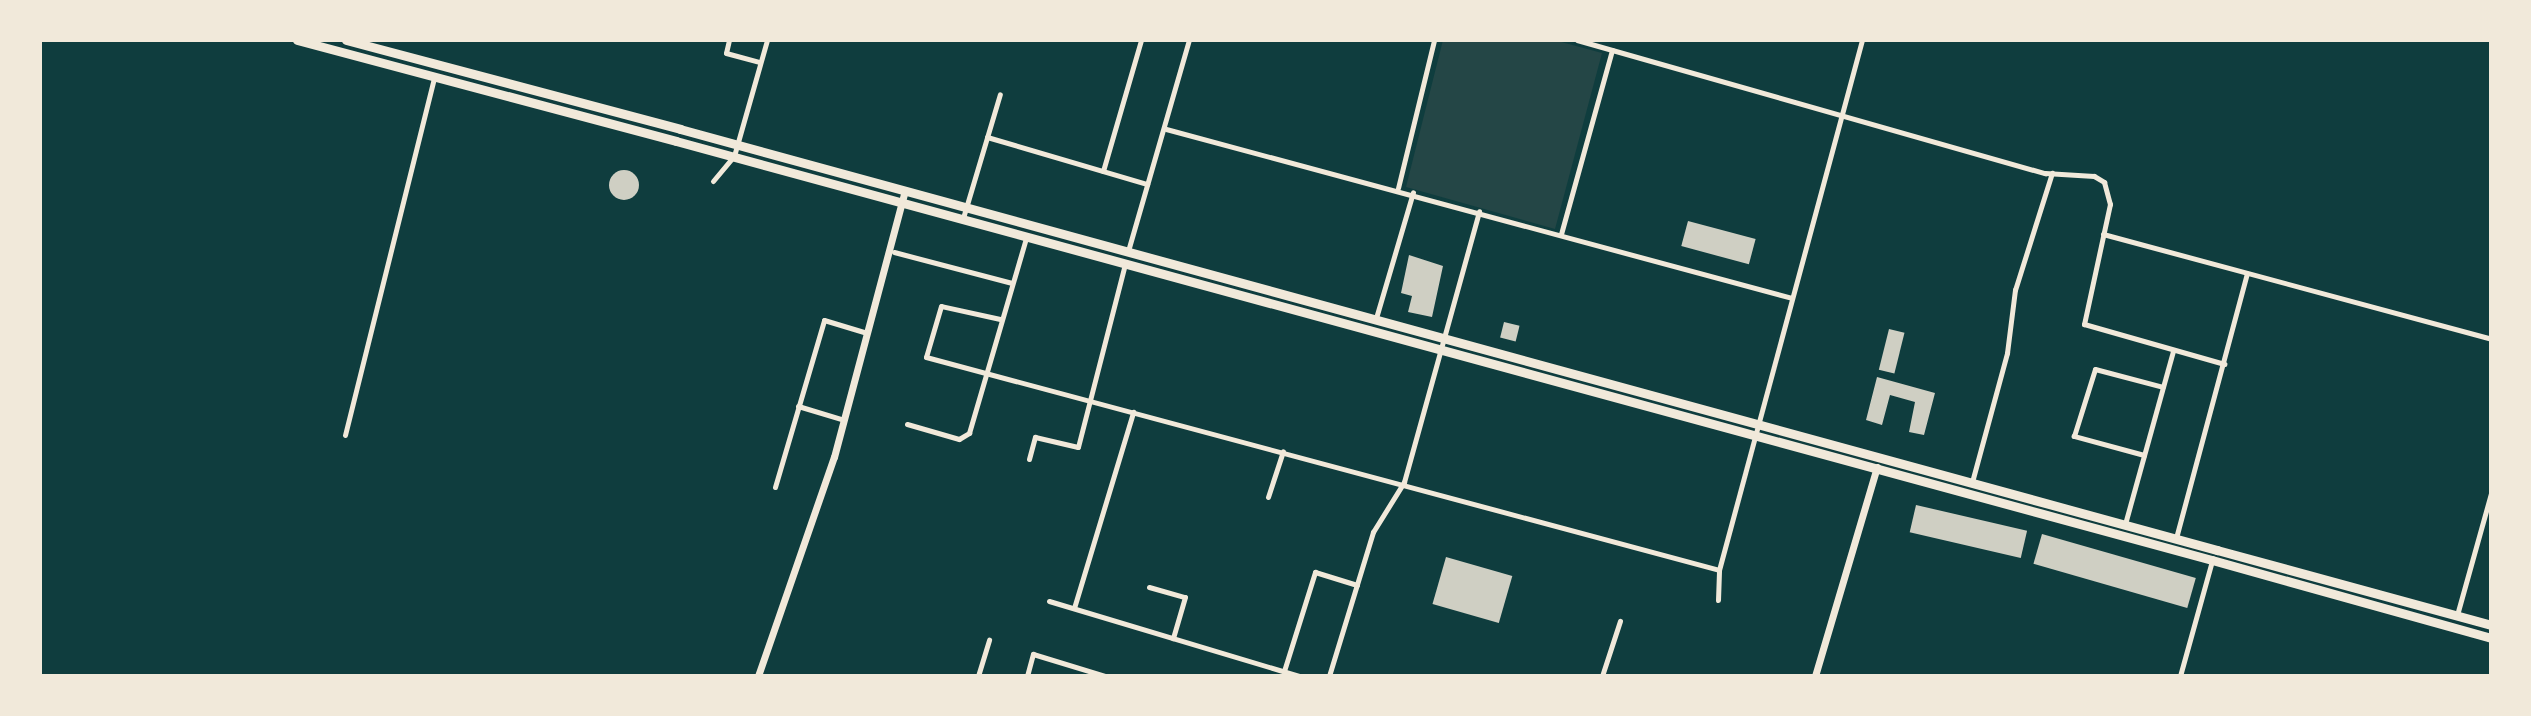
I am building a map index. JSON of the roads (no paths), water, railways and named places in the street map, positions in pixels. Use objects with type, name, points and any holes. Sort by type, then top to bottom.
[{"type":"main road","points":[[297,40],[902,202],[965,213]]},
{"type":"main road","points":[[346,40],[905,191],[965,213],[1441,352],[1876,470],[2491,625]]},
{"type":"main road","points":[[1126,258],[1376,320],[1972,482],[2176,539],[2214,555],[2491,638]]},
{"type":"street","points":[[729,40],[726,53],[760,62]]},
{"type":"street","points":[[713,181],[734,156],[767,40]]},
{"type":"street","points":[[1103,171],[1141,40]]},
{"type":"street","points":[[1029,459],[1035,437],[1078,447],[1126,258],[1166,129],[1189,40]]},
{"type":"street","points":[[1398,188],[1434,40]]},
{"type":"street","points":[[1577,40],[2052,173],[2104,182],[2110,204],[2084,324],[2224,364]]},
{"type":"street","points":[[1718,600],[1719,570],[1862,40]]},
{"type":"street","points":[[1561,234],[1612,50]]},
{"type":"street","points":[[345,435],[434,77]]},
{"type":"street","points":[[965,213],[1000,94]]},
{"type":"street","points":[[1166,129],[1413,192],[1792,298]]},
{"type":"street","points":[[987,137],[1147,184]]},
{"type":"street","points":[[1972,482],[2007,353],[2015,290],[2052,173]]},
{"type":"street","points":[[758,676],[844,420],[894,252],[905,191]]},
{"type":"street","points":[[1376,320],[1413,192]]},
{"type":"street","points":[[1329,676],[1373,532],[1404,482],[1479,211]]},
{"type":"street","points":[[907,424],[965,439],[988,375],[1000,319],[1028,230]]},
{"type":"street","points":[[2103,234],[2491,339]]},
{"type":"street","points":[[894,252],[1012,283]]},
{"type":"street","points":[[2176,539],[2247,273]]},
{"type":"street","points":[[1000,319],[941,306],[926,357],[1404,482],[1719,570]]},
{"type":"street","points":[[775,487],[824,320],[870,334]]},
{"type":"street","points":[[2125,525],[2173,351]]},
{"type":"street","points":[[2144,455],[2074,436],[2095,369],[2163,387]]},
{"type":"street","points":[[798,406],[844,420]]},
{"type":"street","points":[[1074,608],[1133,412]]},
{"type":"street","points":[[1268,497],[1283,451]]},
{"type":"street","points":[[1815,676],[1880,458]]},
{"type":"street","points":[[2457,616],[2491,493]]},
{"type":"street","points":[[2180,676],[2214,555]]},
{"type":"street","points":[[1284,671],[1315,572],[1357,585]]},
{"type":"street","points":[[1149,587],[1185,597],[1173,638]]},
{"type":"street","points":[[1049,601],[1299,676]]},
{"type":"street","points":[[1602,676],[1620,621]]},
{"type":"street","points":[[978,676],[989,640]]},
{"type":"street","points":[[1027,676],[1033,654],[1105,676]]}]
